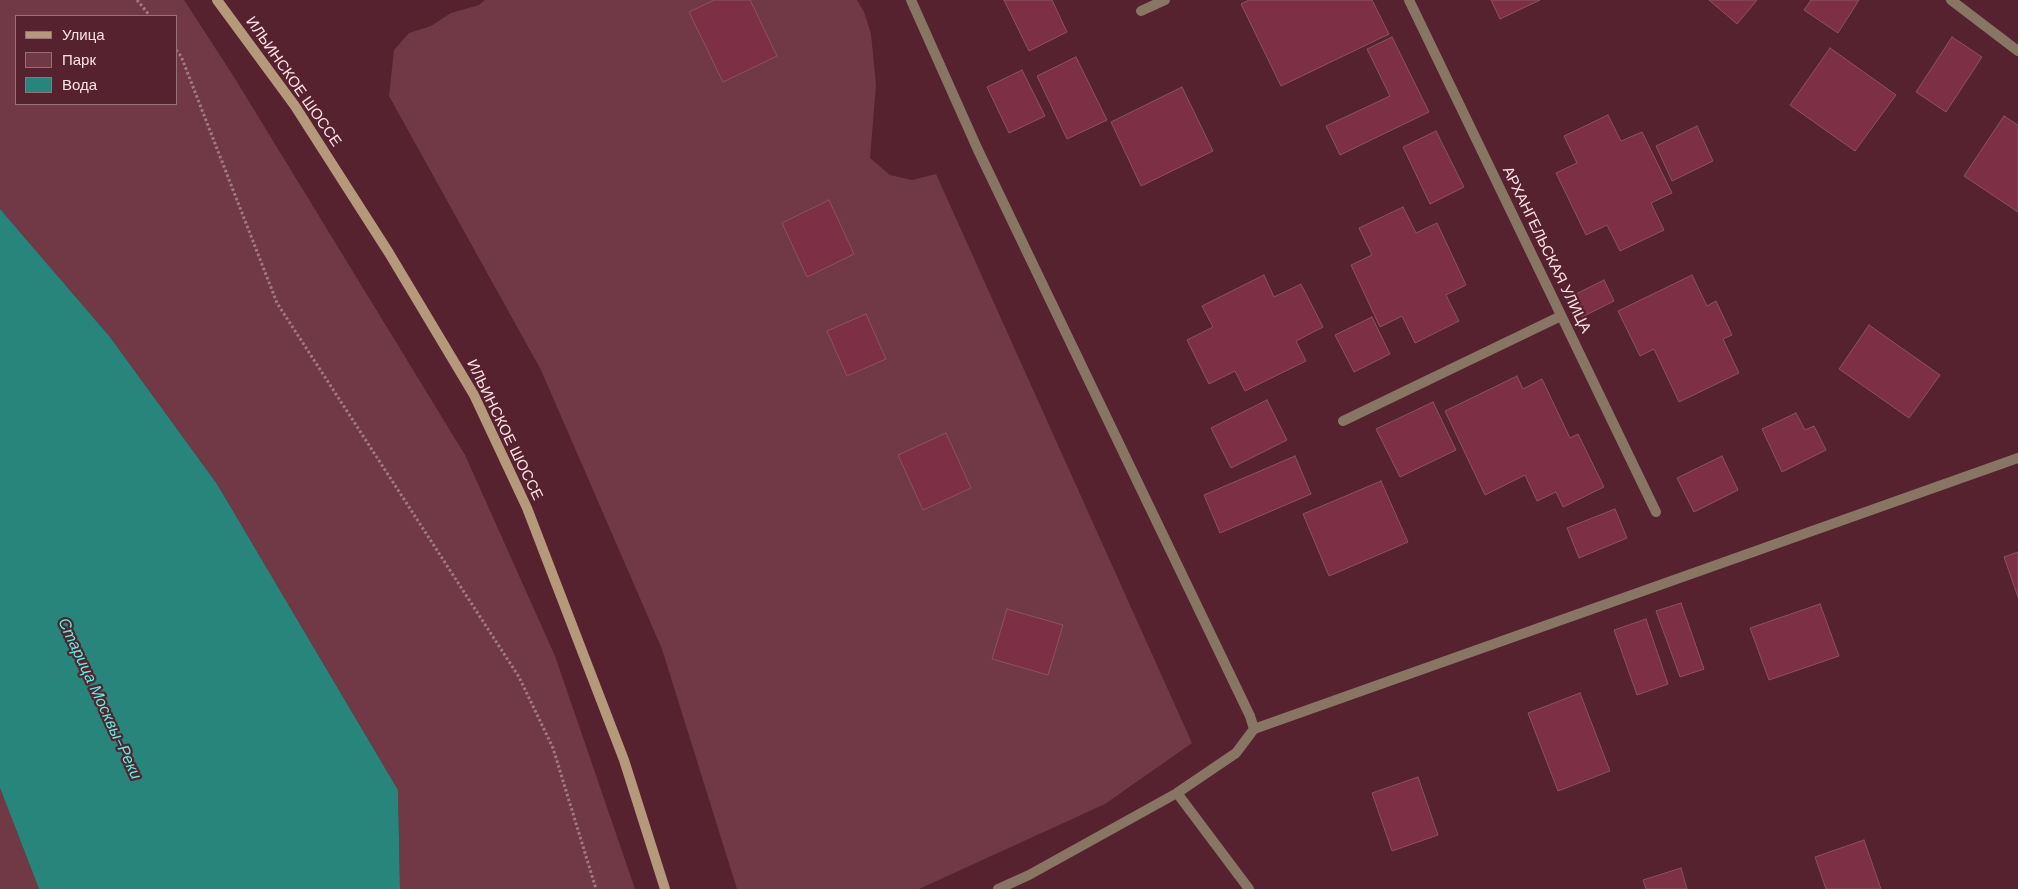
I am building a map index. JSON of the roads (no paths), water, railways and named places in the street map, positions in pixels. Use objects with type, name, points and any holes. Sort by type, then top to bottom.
[{"type":"main road","name":"ИЛЬИНСКОЕ ШОССЕ","points":[[217,0],[295,106],[389,253],[474,395],[527,508],[624,760],[665,889]]},
{"type":"street","points":[[910,0],[978,150],[1250,716],[1254,729]]},
{"type":"street","points":[[1141,11],[1165,0]]},
{"type":"street","name":"АРХАНГЕЛЬСКАЯ УЛИЦА","points":[[1409,0],[1656,512]]},
{"type":"street","points":[[1952,0],[2018,51]]},
{"type":"street","points":[[1343,421],[1561,316]]},
{"type":"street","points":[[998,889],[1029,875],[1177,794],[1236,753],[1254,729],[2018,458]]},
{"type":"street","points":[[1177,794],[1249,889]]},
{"type":"water","name":"Старица Москвы-Реки","points":[[0,209],[110,337],[217,484],[398,790],[400,889],[39,889],[0,788]]}]
